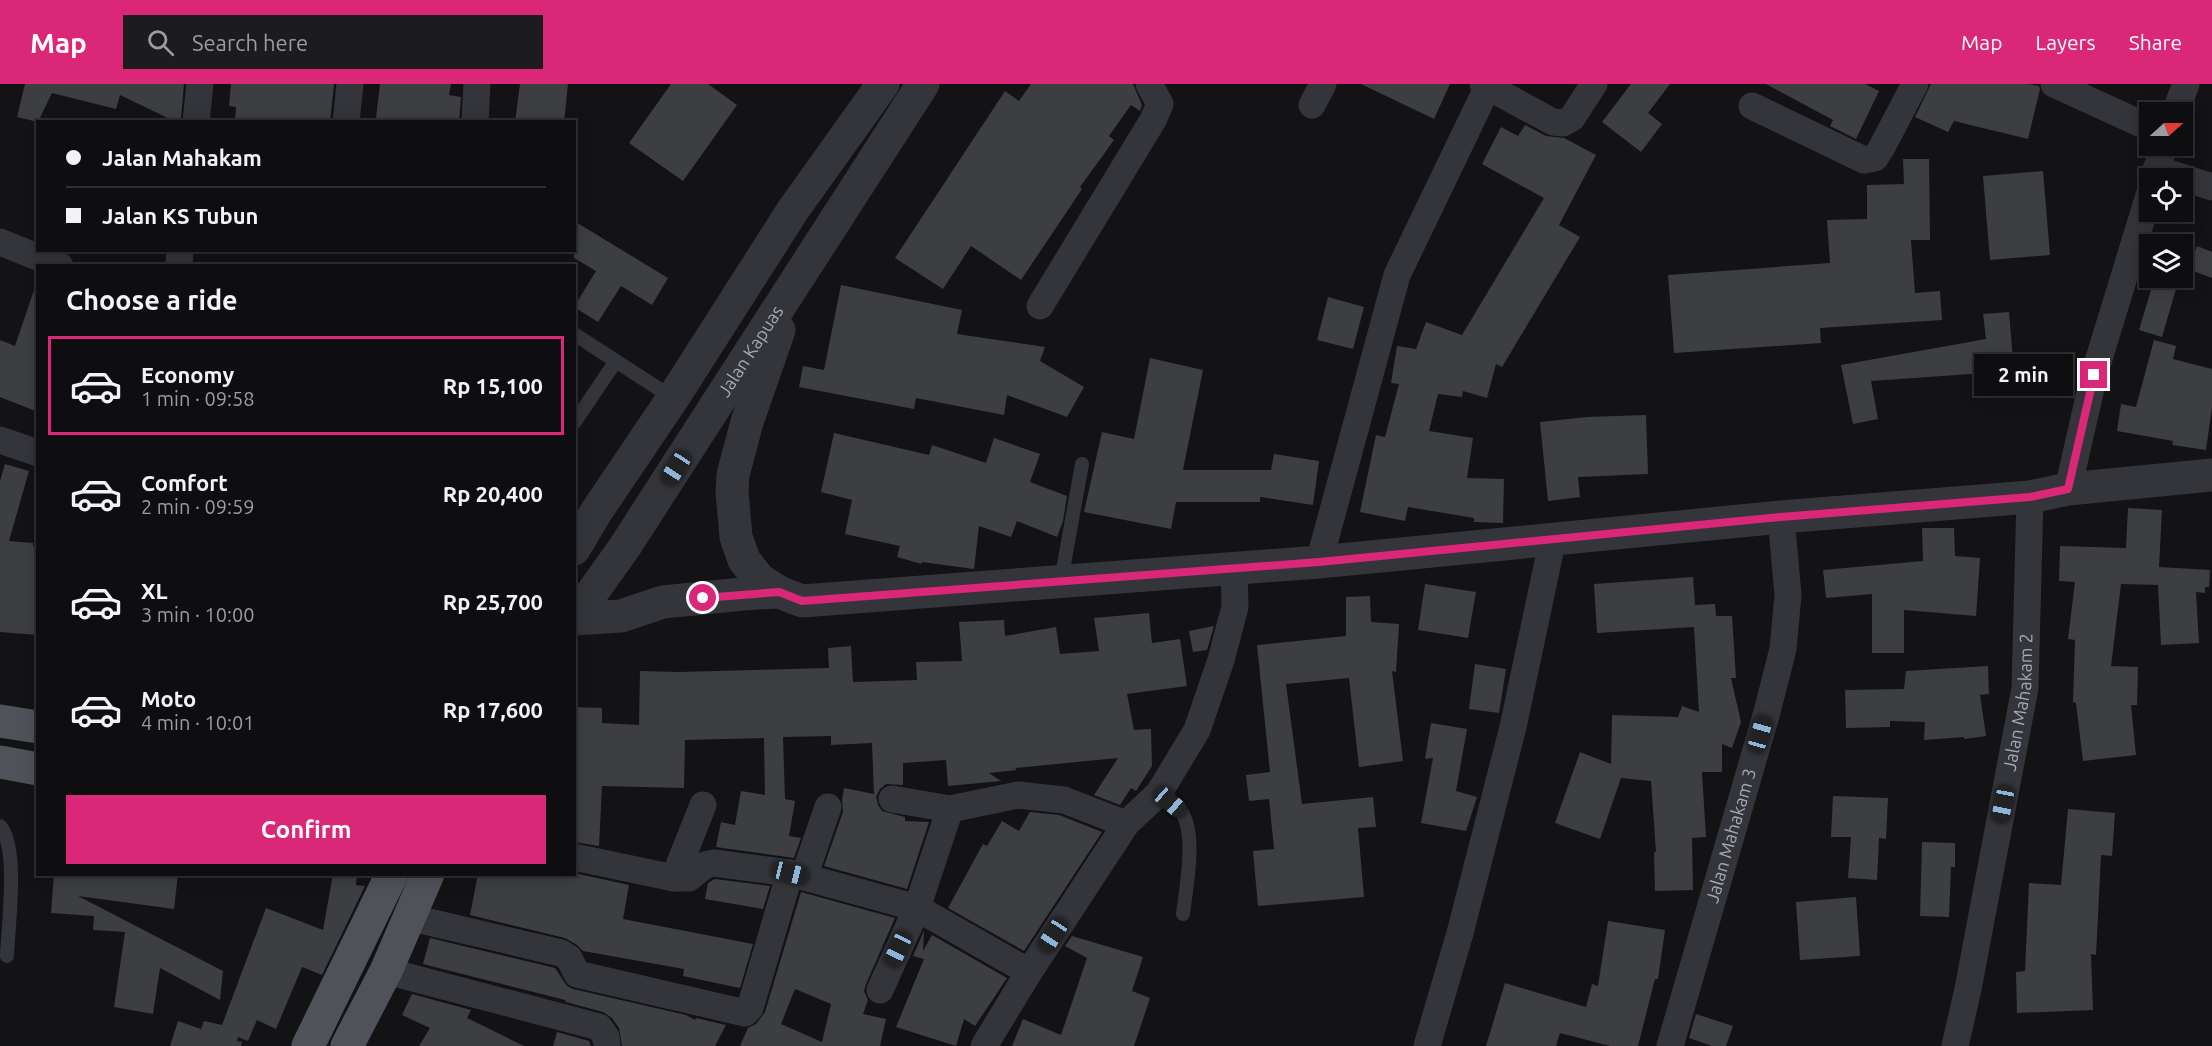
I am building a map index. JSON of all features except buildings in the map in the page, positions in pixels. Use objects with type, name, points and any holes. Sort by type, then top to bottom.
[{"type":"main road","points":[[0,721],[36,727]]},
{"type":"main road","points":[[0,762],[36,769]]},
{"type":"main road","points":[[308,1046],[391,876]]},
{"type":"main road","points":[[347,1046],[386,971],[427,876]]},
{"type":"street","points":[[196,120],[200,84]]},
{"type":"street","points":[[346,120],[350,84]]},
{"type":"street","points":[[475,120],[477,84]]},
{"type":"street","points":[[576,546],[793,210],[883,84]]},
{"type":"street","points":[[1040,306],[1153,120],[1160,104],[1149,84]]},
{"type":"street","points":[[1319,562],[1397,275],[1487,85],[1553,122],[1563,123],[1572,118],[1594,84]]},
{"type":"street","points":[[1752,106],[1864,160],[1875,158],[1915,84]]},
{"type":"street","points":[[2054,84],[2139,123]]},
{"type":"street","points":[[2179,102],[2186,84]]},
{"type":"street","name":"Jalan Kapuas","points":[[576,616],[624,548],[793,288],[919,86]]},
{"type":"street","points":[[2193,182],[2212,187]]},
{"type":"street","points":[[2068,489],[2094,375],[2140,222]]},
{"type":"street","points":[[0,242],[55,264]]},
{"type":"street","points":[[793,288],[747,422],[733,475],[732,492],[736,537],[744,560],[759,579],[790,597],[1061,581],[1319,562],[1781,517],[2030,497],[2068,489],[2212,475]]},
{"type":"street","points":[[0,440],[36,452]]},
{"type":"street","name":"Jalan Mahakam 2","points":[[1956,1046],[2025,688],[2030,497]]},
{"type":"street","name":"Jalan Mahakam 3","points":[[1670,1046],[1767,712],[1783,649],[1788,595],[1781,517]]},
{"type":"street","points":[[1427,1046],[1460,933],[1513,727],[1553,538]]},
{"type":"street","points":[[984,1046],[1029,972],[1126,824],[1159,793],[1197,730],[1221,660],[1235,607],[1234,568]]},
{"type":"street","points":[[576,619],[621,616],[651,624],[776,610],[790,597]]},
{"type":"street","points":[[892,799],[950,809],[1018,795],[1075,802],[1126,824]]},
{"type":"street","points":[[674,878],[704,805]]},
{"type":"street","points":[[408,917],[561,953],[569,958],[577,974],[745,1013],[750,1008],[797,875],[828,807]]},
{"type":"street","points":[[880,990],[917,908],[950,809]]},
{"type":"street","points":[[576,857],[674,878],[689,878],[705,865],[714,863],[797,875],[917,908],[1029,972]]},
{"type":"street","points":[[386,971],[599,1027],[606,1037],[607,1046]]},
{"type":"lane","points":[[576,335],[673,398]]},
{"type":"lane","points":[[576,420],[616,361]]},
{"type":"lane","points":[[1061,581],[1082,464]]},
{"type":"lane","points":[[1159,793],[1181,811],[1187,826],[1189,853],[1183,914]]},
{"type":"lane","points":[[0,826],[8,839],[11,858],[7,956]]},
{"type":"route","points":[[703,598],[779,592],[802,601],[1256,567],[1781,517],[2030,497],[2068,489],[2094,375]]}]
